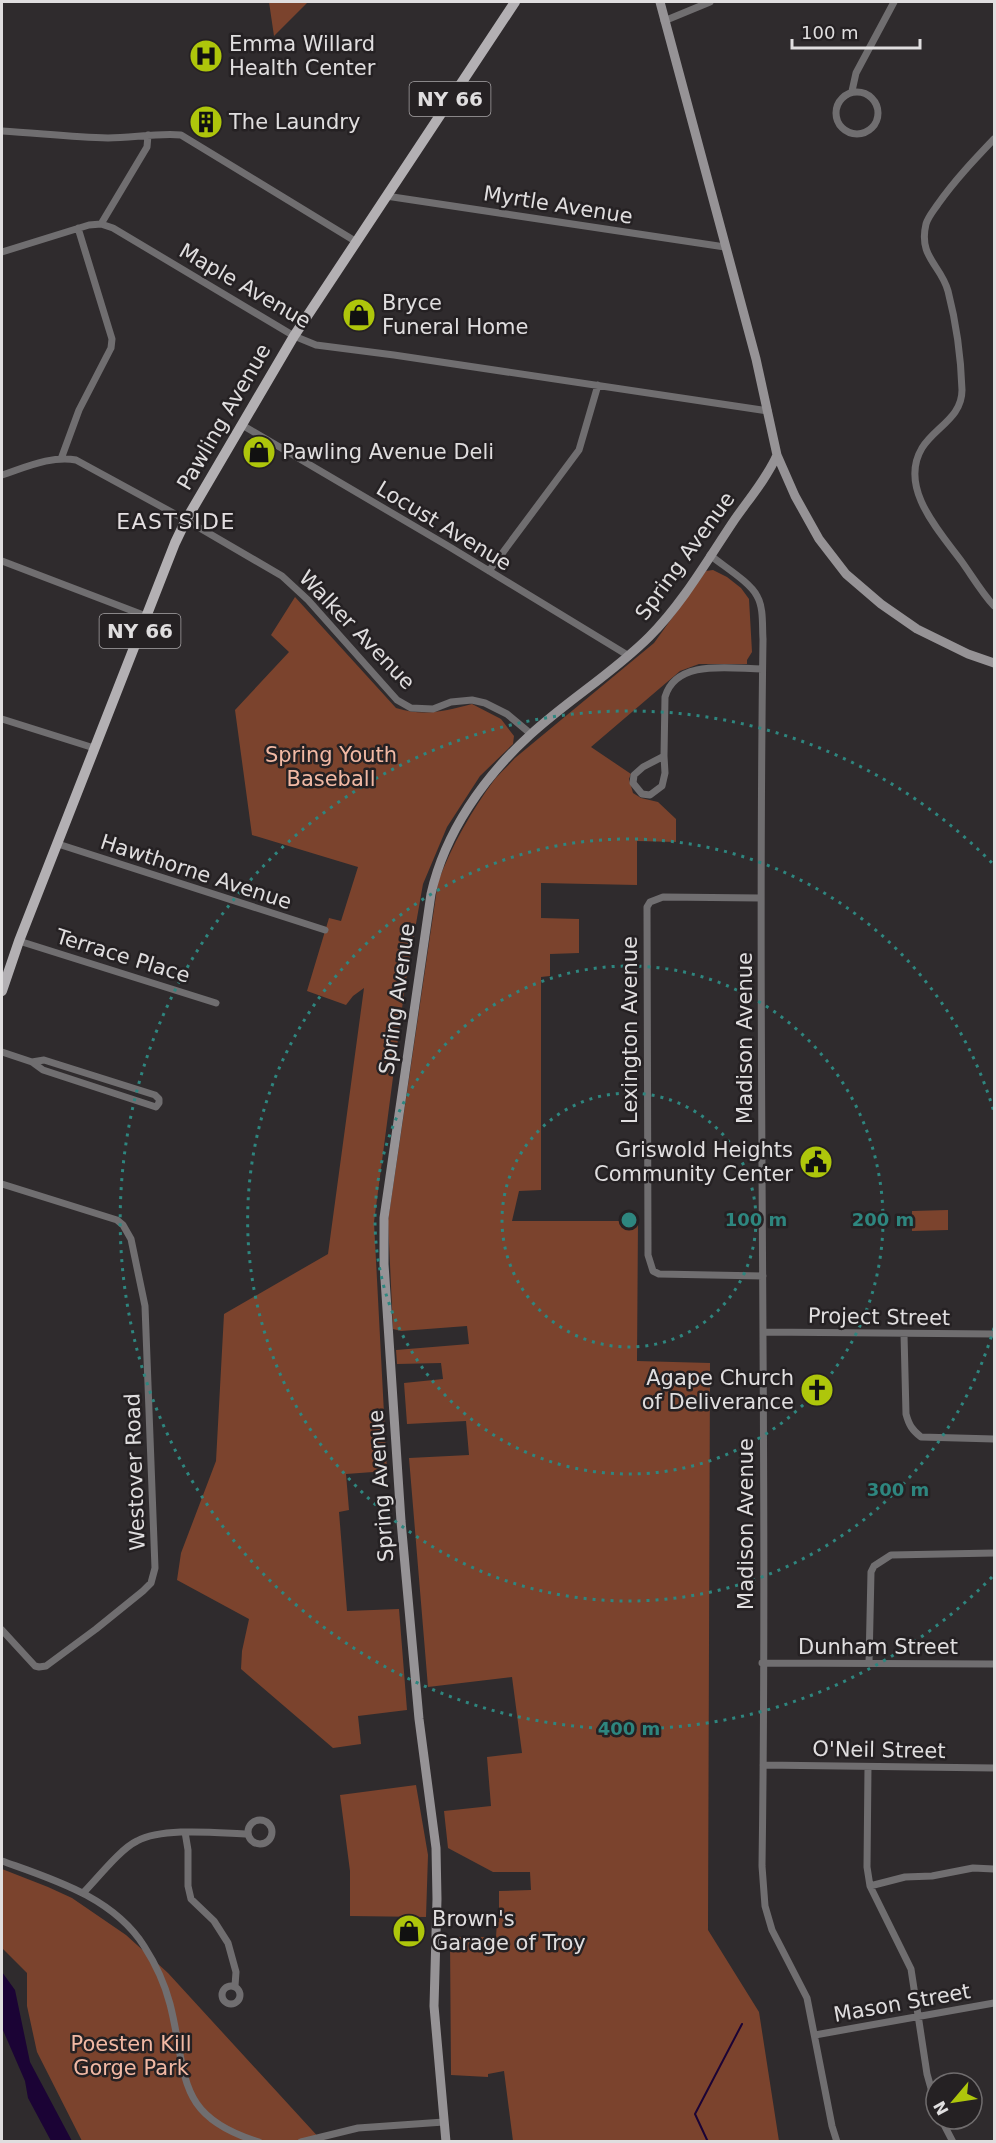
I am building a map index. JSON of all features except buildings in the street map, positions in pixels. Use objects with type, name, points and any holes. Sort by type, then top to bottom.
[{"type":"main road","name":"Pawling Avenue","points":[[2,991],[19,941],[94,748],[186,520],[294,336],[515,2]]},
{"type":"street","points":[[660,2],[768,411],[777,455],[791,487],[819,539],[846,574],[881,604],[917,629],[968,654],[994,663]]},
{"type":"street","points":[[664,21],[710,2]]},
{"type":"street","points":[[852,91],[871,96],[878,108],[879,115],[873,128],[861,134],[841,127],[836,114],[840,100],[852,91],[856,73],[894,2]]},
{"type":"street","points":[[2,131],[108,138],[181,135],[355,241]]},
{"type":"street","points":[[2,252],[78,228],[101,224],[147,147],[148,135]]},
{"type":"street","points":[[994,139],[954,181],[926,223],[925,242],[928,258],[947,288],[955,325],[962,393],[959,408],[922,448],[915,478],[928,516],[994,606]]},
{"type":"street","name":"Myrtle Avenue","points":[[386,195],[725,247]]},
{"type":"street","name":"Maple Avenue","points":[[101,224],[113,228],[294,336],[316,345],[768,411]]},
{"type":"street","points":[[61,459],[80,410],[111,348],[112,339],[78,228]]},
{"type":"street","points":[[489,571],[579,450],[598,385]]},
{"type":"street","name":"Locust Avenue","points":[[242,425],[629,656]]},
{"type":"street","name":"Spring Avenue","points":[[446,2142],[434,2006],[436,1848],[419,1719],[401,1521],[384,1264],[384,1218],[431,894],[442,856],[478,792],[491,774],[531,734],[629,656],[669,614],[777,455]]},
{"type":"street","name":"Walker Avenue","points":[[2,475],[44,462],[68,458],[76,460],[282,576],[308,600],[397,700],[411,708],[433,709],[451,702],[472,700],[484,703],[507,714],[531,734]]},
{"type":"street","name":"Madison Avenue","points":[[710,555],[758,596],[762,632],[760,898],[763,1275],[762,1866],[765,1906],[772,1930],[807,1998],[837,2142]]},
{"type":"street","points":[[2,561],[146,616]]},
{"type":"street","points":[[664,756],[643,767],[634,776],[633,783],[642,794],[650,795],[662,786],[665,774],[665,697],[667,689],[676,679],[699,669],[762,669]]},
{"type":"street","points":[[2,719],[94,748]]},
{"type":"street","name":"Hawthorne Avenue","points":[[58,844],[324,930]]},
{"type":"street","name":"Lexington Avenue","points":[[760,898],[663,897],[650,902],[646,914],[648,1256],[653,1271],[668,1275],[763,1275]]},
{"type":"street","name":"Terrace Place","points":[[19,941],[216,1003]]},
{"type":"street","points":[[2,1052],[32,1062],[43,1070],[156,1107],[159,1103],[155,1095],[122,1084],[44,1060],[32,1062]]},
{"type":"street","name":"Westover Road","points":[[2,1184],[117,1220],[123,1225],[131,1239],[145,1306],[155,1568],[154,1577],[143,1592],[57,1659],[42,1667],[35,1666],[2,1630]]},
{"type":"street","name":"Project Street","points":[[763,1332],[994,1334]]},
{"type":"street","points":[[904,1334],[906,1414],[913,1430],[921,1437],[994,1439]]},
{"type":"street","points":[[869,1663],[871,1572],[874,1566],[891,1555],[994,1553]]},
{"type":"street","name":"Dunham Street","points":[[762,1663],[994,1664]]},
{"type":"street","name":"O'Neil Street","points":[[763,1765],[994,1768]]},
{"type":"street","points":[[868,1767],[867,1868],[870,1886],[911,1969],[927,2071]]},
{"type":"street","points":[[185,1832],[188,1850],[188,1886],[191,1899],[214,1921],[228,1943],[236,1972],[235,1986]]},
{"type":"street","points":[[82,1893],[135,1842],[155,1835],[185,1832],[248,1834]]},
{"type":"street","points":[[2,1861],[53,1879],[82,1893],[112,1912],[144,1945],[170,2003],[184,2076],[194,2101],[215,2123],[230,2132],[259,2142]]},
{"type":"street","points":[[870,1886],[904,1876],[932,1876],[973,1869],[994,1869]]},
{"type":"street","name":"Mason Street","points":[[815,2036],[994,2003]]},
{"type":"street","points":[[301,2142],[358,2128],[444,2122]]},
{"type":"green space","points":[[269,2],[308,2],[274,36]]},
{"type":"green space","points":[[713,570],[741,588],[749,599],[752,652],[747,664],[699,664],[680,671],[591,747],[631,774],[629,779],[633,793],[641,798],[658,802],[676,819],[676,842],[637,841],[637,885],[541,883],[541,918],[579,919],[579,953],[550,954],[550,976],[541,977],[541,1190],[519,1191],[512,1221],[638,1221],[637,1361],[710,1363],[708,1930],[759,2012],[779,2141],[513,2141],[504,2071],[488,2074],[488,2077],[451,2075],[450,1937],[496,1937],[497,1922],[499,1922],[499,1891],[531,1890],[530,1872],[493,1872],[448,1848],[444,1811],[491,1806],[487,1757],[522,1753],[512,1677],[428,1687],[409,1458],[469,1455],[466,1421],[407,1424],[404,1383],[443,1379],[441,1363],[397,1364],[396,1350],[469,1344],[467,1326],[401,1331],[393,1329],[388,1221],[438,882],[443,868],[478,803],[495,779],[515,758],[654,643],[706,571]]},
{"type":"green space","name":"Spring Youth Baseball","points":[[295,597],[396,708],[425,713],[472,704],[501,719],[514,736],[513,744],[480,776],[447,827],[423,884],[405,986],[374,1222],[387,1471],[346,1474],[349,1510],[339,1512],[347,1611],[399,1609],[407,1710],[358,1716],[361,1744],[333,1748],[241,1669],[242,1651],[249,1619],[177,1580],[181,1553],[216,1461],[224,1314],[328,1254],[364,988],[346,1005],[307,991],[329,918],[341,921],[358,867],[252,835],[235,710],[289,652],[271,635]]},
{"type":"green space","points":[[948,1210],[948,1230],[912,1231],[912,1211]]},
{"type":"green space","points":[[416,1785],[428,1855],[426,1917],[350,1916],[350,1871],[340,1795]]},
{"type":"green space","name":"Poesten Kill Gorge Park","points":[[2,1869],[72,1898],[126,1935],[168,1973],[322,2141],[82,2141],[37,2052],[27,2006],[27,1973],[2,1948]]},
{"type":"shaded area","points":[[2,1972],[15,1990],[30,2062],[72,2141],[51,2141],[28,2098],[25,2081],[2,2028]]},
{"type":"waterway","points":[[708,2142],[695,2114],[742,2024]]},
{"type":"place","name":"Emma Willard Health Center","points":[[206,56]]},
{"type":"place","name":"The Laundry","points":[[206,122]]},
{"type":"place","name":"Bryce Funeral Home","points":[[359,315]]},
{"type":"place","name":"Pawling Avenue Deli","points":[[259,452]]},
{"type":"place","name":"Griswold Heights Community Center","points":[[816,1162]]},
{"type":"place","name":"Agape Church of Deliverance","points":[[817,1390]]},
{"type":"place","name":"Brown's Garage of Troy","points":[[409,1931]]},
{"type":"district","name":"EASTSIDE","points":[[176,521]]}]
